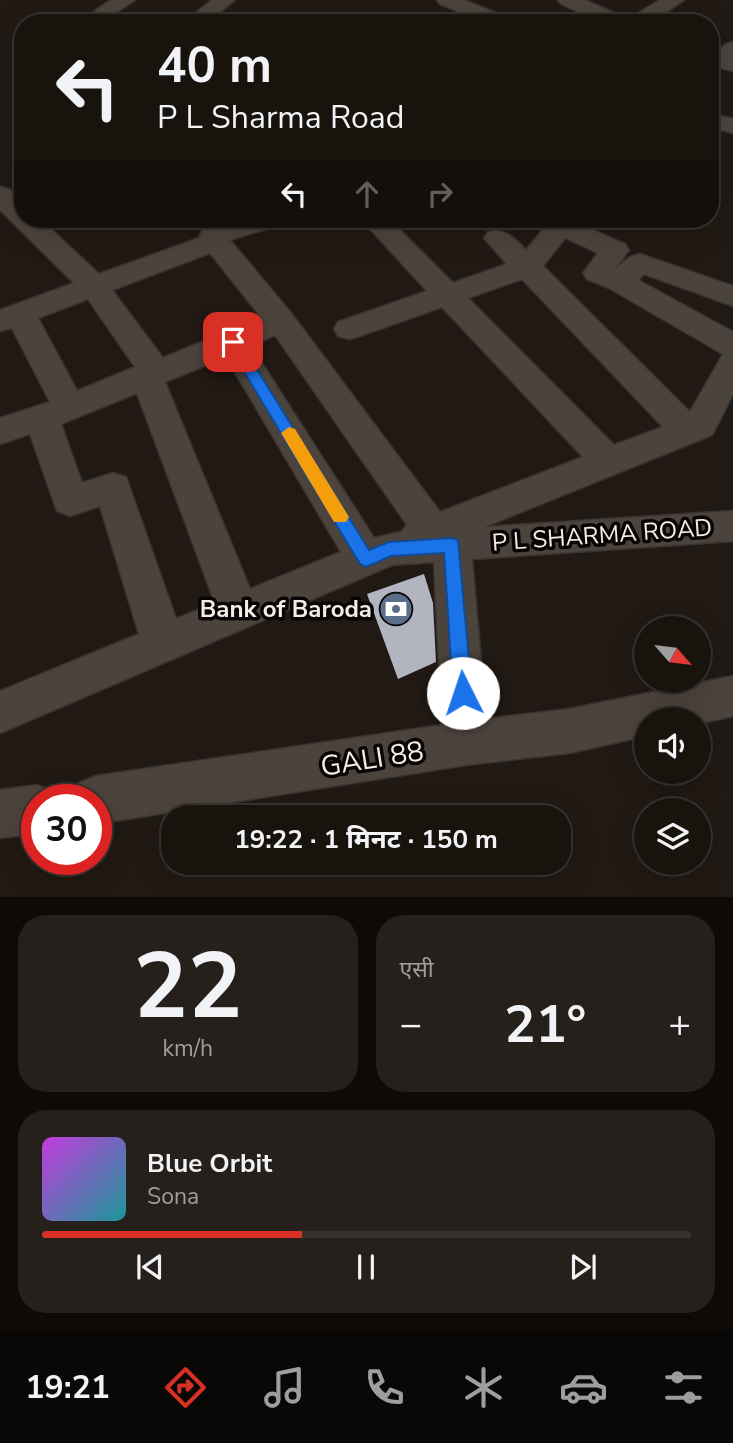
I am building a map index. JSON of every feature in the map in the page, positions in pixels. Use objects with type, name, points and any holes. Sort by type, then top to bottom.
[{"type":"street","points":[[101,14],[125,0]]},
{"type":"street","points":[[206,14],[225,0]]},
{"type":"street","points":[[447,0],[482,14]]},
{"type":"street","points":[[568,0],[600,14]]},
{"type":"street","points":[[650,14],[671,1]]},
{"type":"street","points":[[733,48],[721,61],[733,64]]},
{"type":"street","points":[[0,195],[14,208]]},
{"type":"street","points":[[34,228],[93,285],[151,373],[239,612]]},
{"type":"street","points":[[240,228],[212,237],[280,320],[442,538],[466,743]]},
{"type":"street","points":[[383,228],[608,462]]},
{"type":"street","points":[[349,330],[527,267],[558,228]]},
{"type":"street","points":[[574,228],[615,250],[597,273],[619,281],[733,346]]},
{"type":"street","points":[[498,238],[688,430]]},
{"type":"street","points":[[163,644],[113,487],[70,501],[56,412],[10,317],[215,241]]},
{"type":"street","points":[[619,281],[640,263],[733,296]]},
{"type":"street","points":[[0,431],[56,412],[233,342],[280,320]]},
{"type":"street","points":[[233,342],[378,554]]},
{"type":"street","points":[[442,538],[608,462],[700,426],[733,362]]},
{"type":"street","name":"P L SHARMA ROAD","points":[[0,712],[378,554],[442,538],[733,526]]},
{"type":"street","name":"GALI 88","points":[[112,798],[466,743],[569,731],[733,696]]},
{"type":"street","points":[[0,814],[21,811]]},
{"type":"building","points":[[424,574],[433,603],[436,662],[398,679],[367,594]]},
{"type":"slow traffic","points":[[289,433],[340,517]]},
{"type":"place","name":"Bank of Baroda","points":[[396,609]]},
{"type":"route","points":[[233,342],[366,559],[389,549],[452,545],[463,693]]}]
